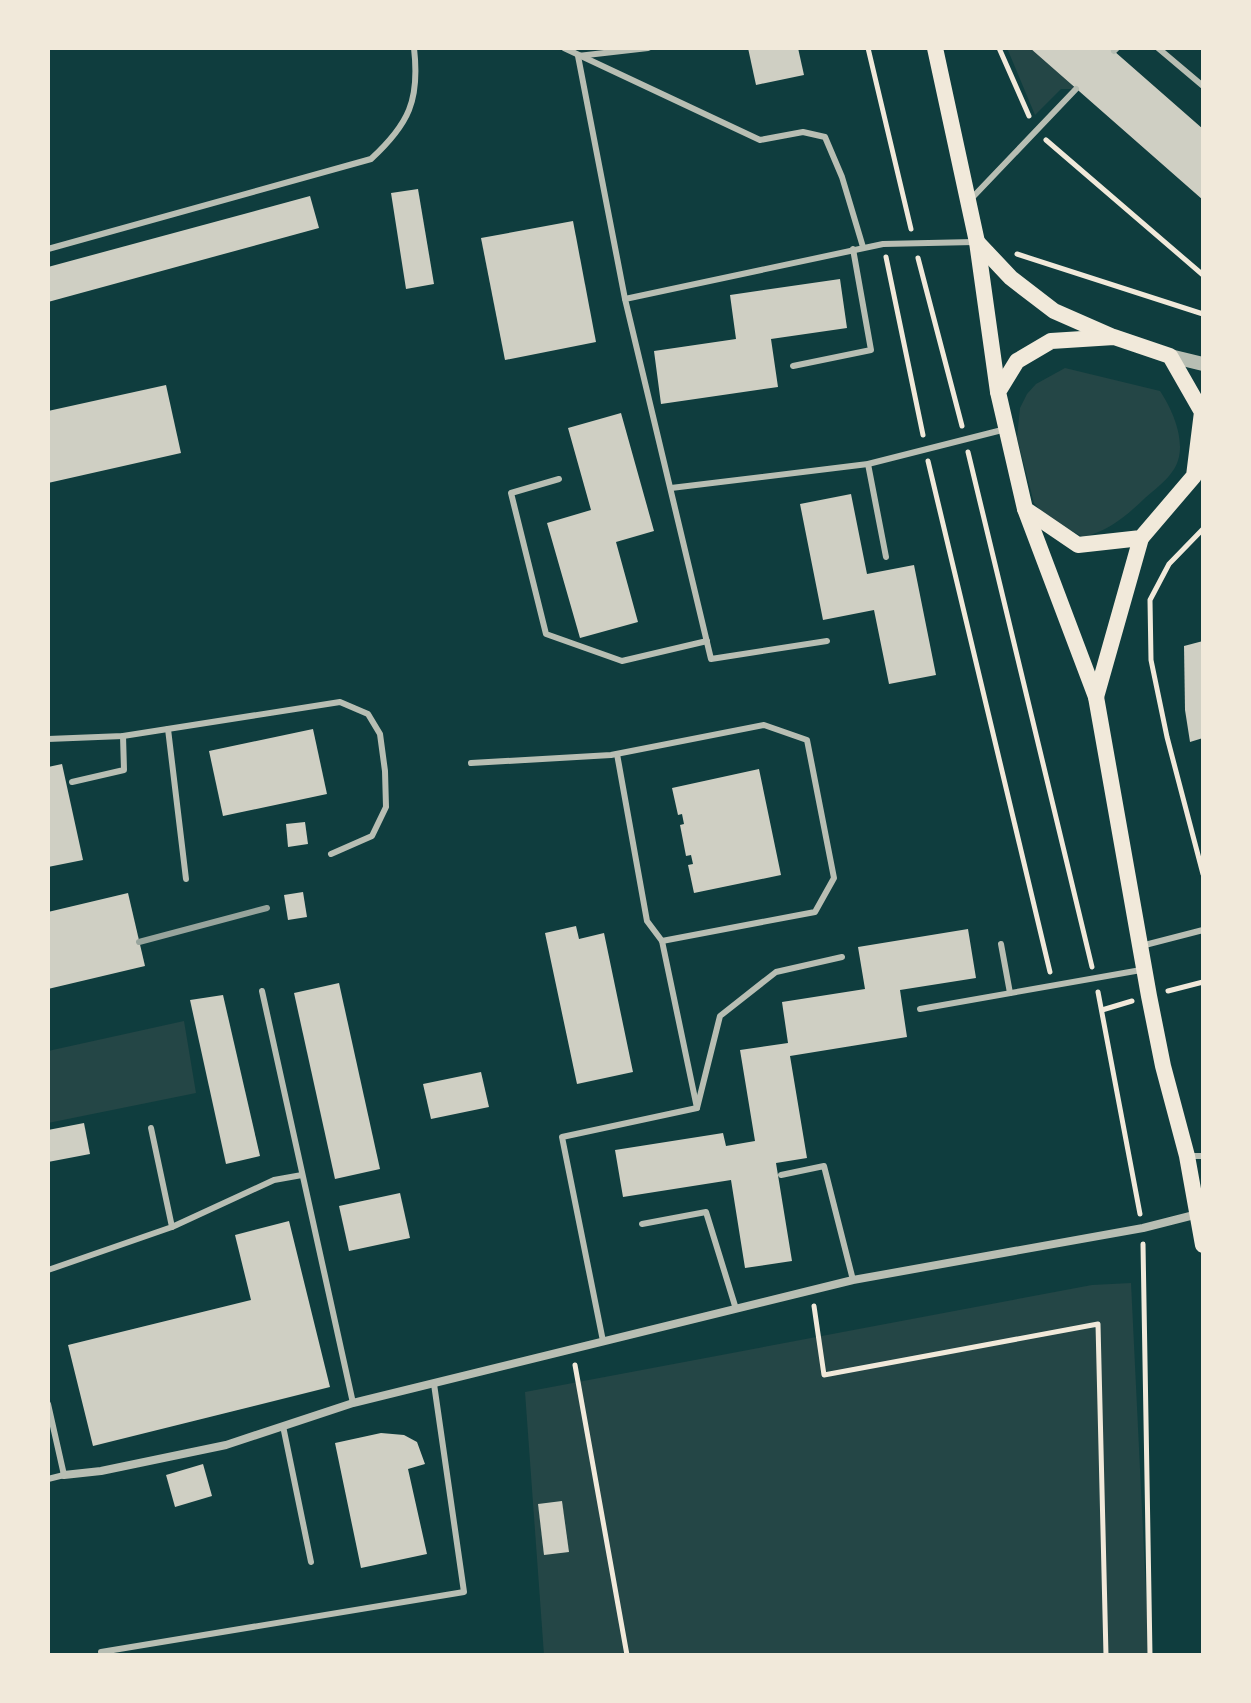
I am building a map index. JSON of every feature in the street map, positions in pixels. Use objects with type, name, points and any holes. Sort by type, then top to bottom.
[{"type":"main road","points":[[935,48],[977,242],[998,392],[1025,509],[1096,697],[1163,1066],[1195,1156],[1203,1245]]},
{"type":"main road","points":[[977,242],[1011,278],[1054,311],[1114,337],[1170,356],[1202,412],[1199,473],[1141,538],[1096,697]]},
{"type":"main road","points":[[998,392],[1017,361],[1051,341],[1114,337]]},
{"type":"main road","points":[[1025,509],[1078,545],[1141,538]]},
{"type":"street","points":[[1170,356],[1203,364]]},
{"type":"street","points":[[64,1475],[101,1471],[226,1445],[353,1403],[853,1280],[1143,1228],[1199,1214]]},
{"type":"lane","points":[[48,249],[371,159],[392,140],[412,109],[416,66],[414,48]]},
{"type":"lane","points":[[564,48],[760,140],[803,132],[825,137],[842,177],[863,247]]},
{"type":"lane","points":[[578,56],[648,48]]},
{"type":"lane","points":[[1158,48],[1203,86]]},
{"type":"lane","points":[[578,56],[625,299],[711,659],[827,641]]},
{"type":"lane","points":[[969,201],[1076,89]]},
{"type":"lane","points":[[625,299],[863,247],[977,242]]},
{"type":"lane","points":[[793,366],[871,350],[853,249]]},
{"type":"lane","points":[[671,488],[868,464],[1006,429]]},
{"type":"lane","points":[[868,464],[886,557]]},
{"type":"lane","points":[[559,479],[511,493],[546,634],[622,661],[707,641]]},
{"type":"lane","points":[[48,739],[123,736],[340,702],[368,714],[380,734],[386,807],[372,836],[331,854]]},
{"type":"lane","points":[[471,763],[617,754],[764,725],[807,740],[834,878],[815,912],[662,941]]},
{"type":"lane","points":[[168,729],[186,879]]},
{"type":"lane","points":[[72,782],[124,770],[123,736]]},
{"type":"lane","points":[[617,754],[647,921],[662,941],[697,1108]]},
{"type":"lane","points":[[1140,946],[1203,930]]},
{"type":"lane","points":[[1001,944],[1010,993]]},
{"type":"lane","points":[[697,1108],[720,1016],[776,972],[842,957]]},
{"type":"lane","points":[[920,1009],[1145,970]]},
{"type":"lane","points":[[262,991],[353,1403]]},
{"type":"lane","points":[[603,1341],[562,1137],[697,1108]]},
{"type":"lane","points":[[151,1128],[172,1227]]},
{"type":"lane","points":[[781,1175],[824,1166],[853,1280]]},
{"type":"lane","points":[[48,1270],[172,1227],[274,1180],[302,1175]]},
{"type":"lane","points":[[642,1224],[706,1212],[736,1309]]},
{"type":"lane","points":[[101,1652],[464,1592],[434,1384]]},
{"type":"lane","points":[[48,1404],[64,1475],[48,1479]]},
{"type":"lane","points":[[283,1426],[311,1562]]},
{"type":"path","points":[[868,48],[1095,979],[1143,1228],[1150,1655]]},
{"type":"path","points":[[999,48],[1036,131],[1203,275]]},
{"type":"path","points":[[977,242],[1203,314]]},
{"type":"path","points":[[883,244],[926,449],[1053,986]]},
{"type":"path","points":[[1203,529],[1169,564],[1150,600],[1154,676],[1203,874]]},
{"type":"path","points":[[811,1292],[824,1375],[1098,1324],[1106,1655]]},
{"type":"path","points":[[572,1348],[627,1655]]},
{"type":"shaded area","points":[[1007,48],[1032,48],[1076,89],[1061,89],[1035,115]]},
{"type":"shaded area","points":[[1065,368],[1160,391],[1175,420],[1180,442],[1177,463],[1163,483],[1117,522],[1083,537],[1046,517],[1034,503],[1017,438],[1020,408],[1027,394],[1036,384]]},
{"type":"shaded area","points":[[184,1021],[196,1093],[48,1123],[48,1051]]},
{"type":"shaded area","points":[[1131,1283],[1149,1655],[544,1655],[525,1392],[1092,1285]]},
{"type":"building","points":[[748,48],[798,48],[804,75],[756,85]]},
{"type":"building","points":[[1030,48],[1111,48],[1203,129],[1203,200]]},
{"type":"building","points":[[418,189],[434,284],[406,289],[391,193]]},
{"type":"building","points":[[310,196],[319,228],[48,302],[48,267]]},
{"type":"building","points":[[573,221],[596,342],[505,360],[481,238]]},
{"type":"building","points":[[840,279],[847,328],[771,339],[778,387],[661,404],[654,351],[736,339],[730,295]]},
{"type":"building","points":[[166,385],[181,453],[48,483],[48,411]]},
{"type":"building","points":[[621,413],[654,531],[616,542],[638,622],[580,638],[547,523],[591,510],[568,428]]},
{"type":"building","points":[[851,494],[867,574],[914,565],[936,675],[889,684],[874,610],[823,620],[800,504]]},
{"type":"building","points":[[1203,641],[1203,738],[1190,742],[1185,710],[1184,646]]},
{"type":"building","points":[[313,729],[327,794],[223,816],[209,751]]},
{"type":"building","points":[[62,764],[83,860],[48,867],[48,767]]},
{"type":"building","points":[[759,769],[781,875],[694,893],[688,865],[693,864],[691,855],[686,856],[680,825],[684,824],[682,814],[678,815],[672,788]]},
{"type":"building","points":[[305,822],[308,844],[288,847],[286,824]]},
{"type":"building","points":[[303,892],[307,917],[288,920],[284,895]]},
{"type":"building","points":[[128,893],[145,966],[48,989],[48,912]]},
{"type":"building","points":[[576,926],[579,939],[604,933],[633,1072],[577,1084],[545,933]]},
{"type":"building","points":[[968,929],[976,978],[900,990],[907,1037],[790,1056],[807,1158],[776,1163],[792,1261],[745,1268],[731,1180],[623,1197],[615,1150],[723,1133],[726,1146],[755,1141],[740,1050],[788,1043],[782,1002],[865,989],[858,947]]},
{"type":"building","points":[[339,983],[380,1169],[335,1179],[294,993]]},
{"type":"building","points":[[223,995],[260,1156],[226,1164],[190,1000]]},
{"type":"building","points":[[481,1072],[489,1107],[431,1119],[423,1084]]},
{"type":"building","points":[[84,1123],[90,1154],[48,1162],[48,1130]]},
{"type":"building","points":[[400,1193],[410,1238],[349,1251],[339,1206]]},
{"type":"building","points":[[289,1221],[330,1387],[93,1446],[68,1345],[251,1300],[235,1235]]},
{"type":"building","points":[[381,1433],[404,1435],[417,1442],[425,1464],[408,1469],[427,1554],[361,1568],[335,1443]]},
{"type":"building","points":[[203,1464],[212,1496],[175,1507],[166,1475]]},
{"type":"building","points":[[562,1501],[569,1552],[544,1555],[538,1504]]},
{"type":"railway","points":[[139,942],[267,908]]}]
